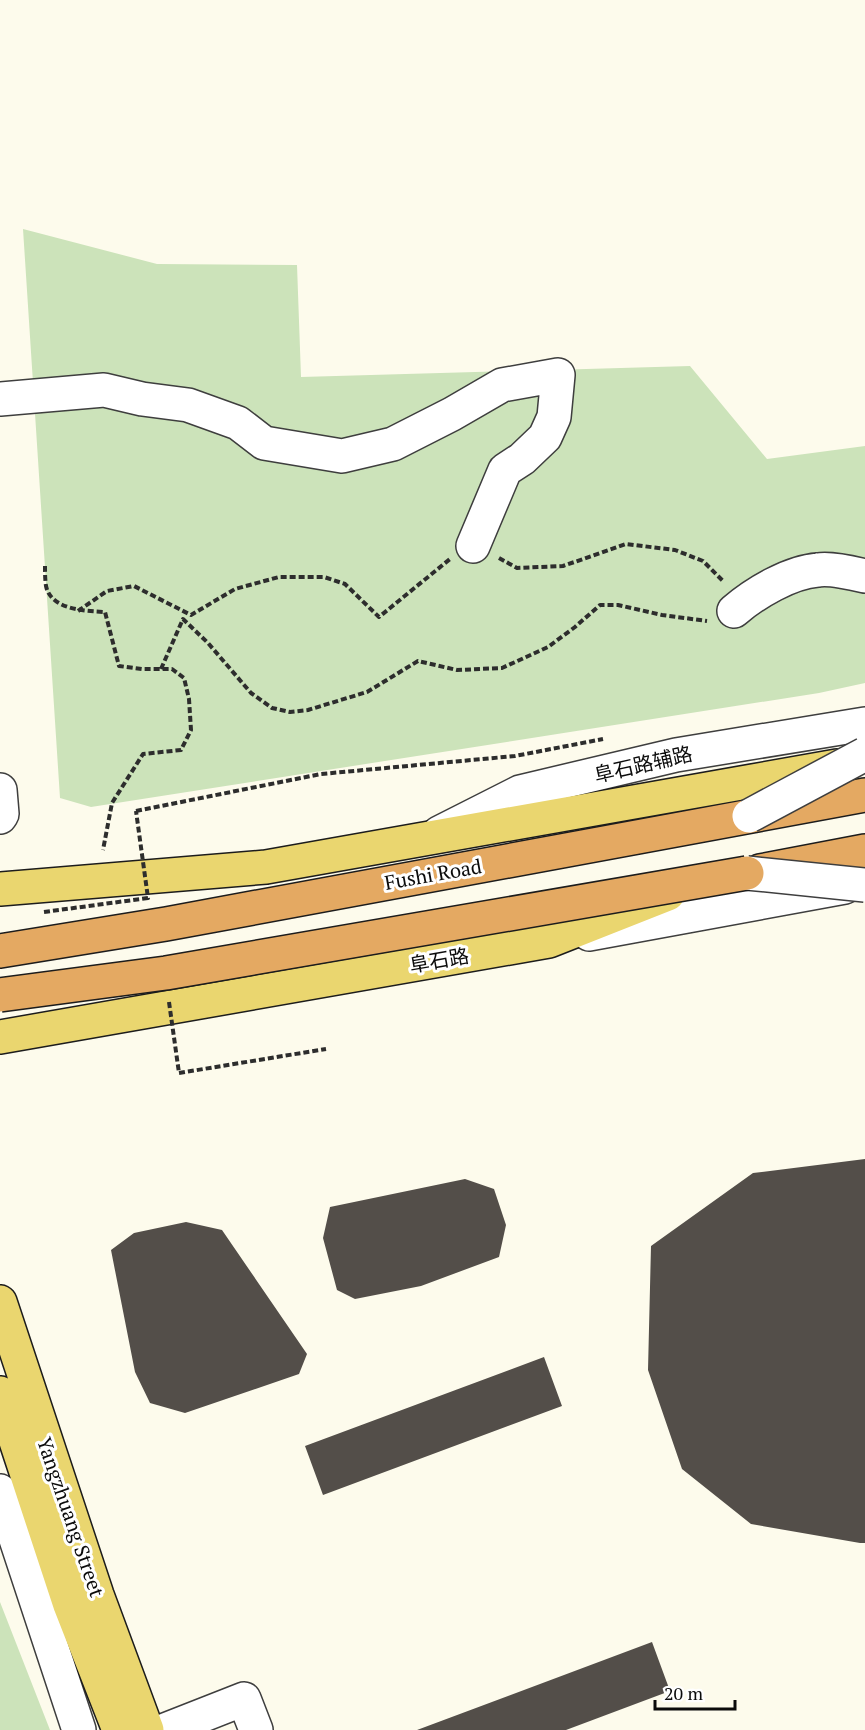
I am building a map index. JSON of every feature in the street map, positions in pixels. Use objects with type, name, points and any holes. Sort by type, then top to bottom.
[{"type":"highway","name":"Fushi Road","points":[[0,951],[17,950],[178,921],[865,795]]},
{"type":"highway","points":[[0,994],[166,973],[865,851]]},
{"type":"main road","points":[[0,889],[266,867],[865,761]]},
{"type":"main road","name":"阜石路","points":[[0,1037],[549,941],[772,852],[865,836]]},
{"type":"main road","name":"Yangzhuang Street","points":[[0,1302],[97,1595],[147,1730]]},
{"type":"main road","name":"Yangzhuang Street","points":[[0,1393],[70,1605],[119,1730]]},
{"type":"street","points":[[0,399],[104,390],[142,399],[188,405],[238,423],[264,443],[342,456],[393,444],[502,385],[558,375],[554,417],[545,437],[522,459],[505,470],[473,546]]},
{"type":"street","points":[[734,611],[750,597],[789,578],[819,569],[865,576]]},
{"type":"street","name":"阜石路辅路","points":[[431,837],[520,792],[676,755],[865,724]]},
{"type":"street","points":[[749,816],[865,754]]},
{"type":"street","points":[[0,790],[2,814],[0,817]]},
{"type":"street","points":[[747,873],[865,884]]},
{"type":"street","points":[[549,941],[865,884]]},
{"type":"street","points":[[0,1491],[79,1730]]},
{"type":"street","points":[[165,1730],[244,1699],[256,1730]]},
{"type":"path","points":[[78,611],[107,591],[134,586],[191,615],[235,589],[279,577],[324,577],[345,584],[380,616],[452,558],[473,546],[518,568],[563,566],[626,544],[675,550],[703,561],[736,599],[734,611],[717,622],[662,615],[618,605],[600,605],[548,647],[502,668],[457,670],[418,661],[367,692],[308,710],[290,712],[272,708],[251,693],[208,643],[183,619],[161,669]]},
{"type":"path","points":[[45,566],[46,588],[58,603],[78,611],[105,612],[119,666],[172,669],[184,678],[189,699],[191,730],[181,750],[143,754],[112,804],[98,881]]},
{"type":"path","points":[[44,912],[148,898],[136,812],[321,774],[515,756],[613,737]]},
{"type":"path","points":[[169,1002],[179,1072],[326,1049]]},
{"type":"green space","points":[[23,229],[157,264],[297,265],[301,377],[690,366],[767,459],[865,446],[865,683],[819,693],[91,807],[60,798]]},
{"type":"green space","points":[[0,1602],[50,1730],[0,1730]]},
{"type":"building","points":[[865,1159],[865,1543],[860,1543],[751,1524],[682,1469],[648,1370],[651,1246],[753,1173]]},
{"type":"building","points":[[465,1179],[494,1189],[506,1225],[499,1257],[421,1286],[355,1299],[337,1290],[323,1238],[330,1207]]},
{"type":"building","points":[[186,1222],[222,1230],[307,1354],[299,1374],[185,1413],[150,1403],[135,1372],[111,1250],[134,1233]]},
{"type":"building","points":[[544,1357],[562,1406],[323,1495],[305,1446]]},
{"type":"building","points":[[652,1642],[670,1691],[566,1730],[417,1730]]}]
